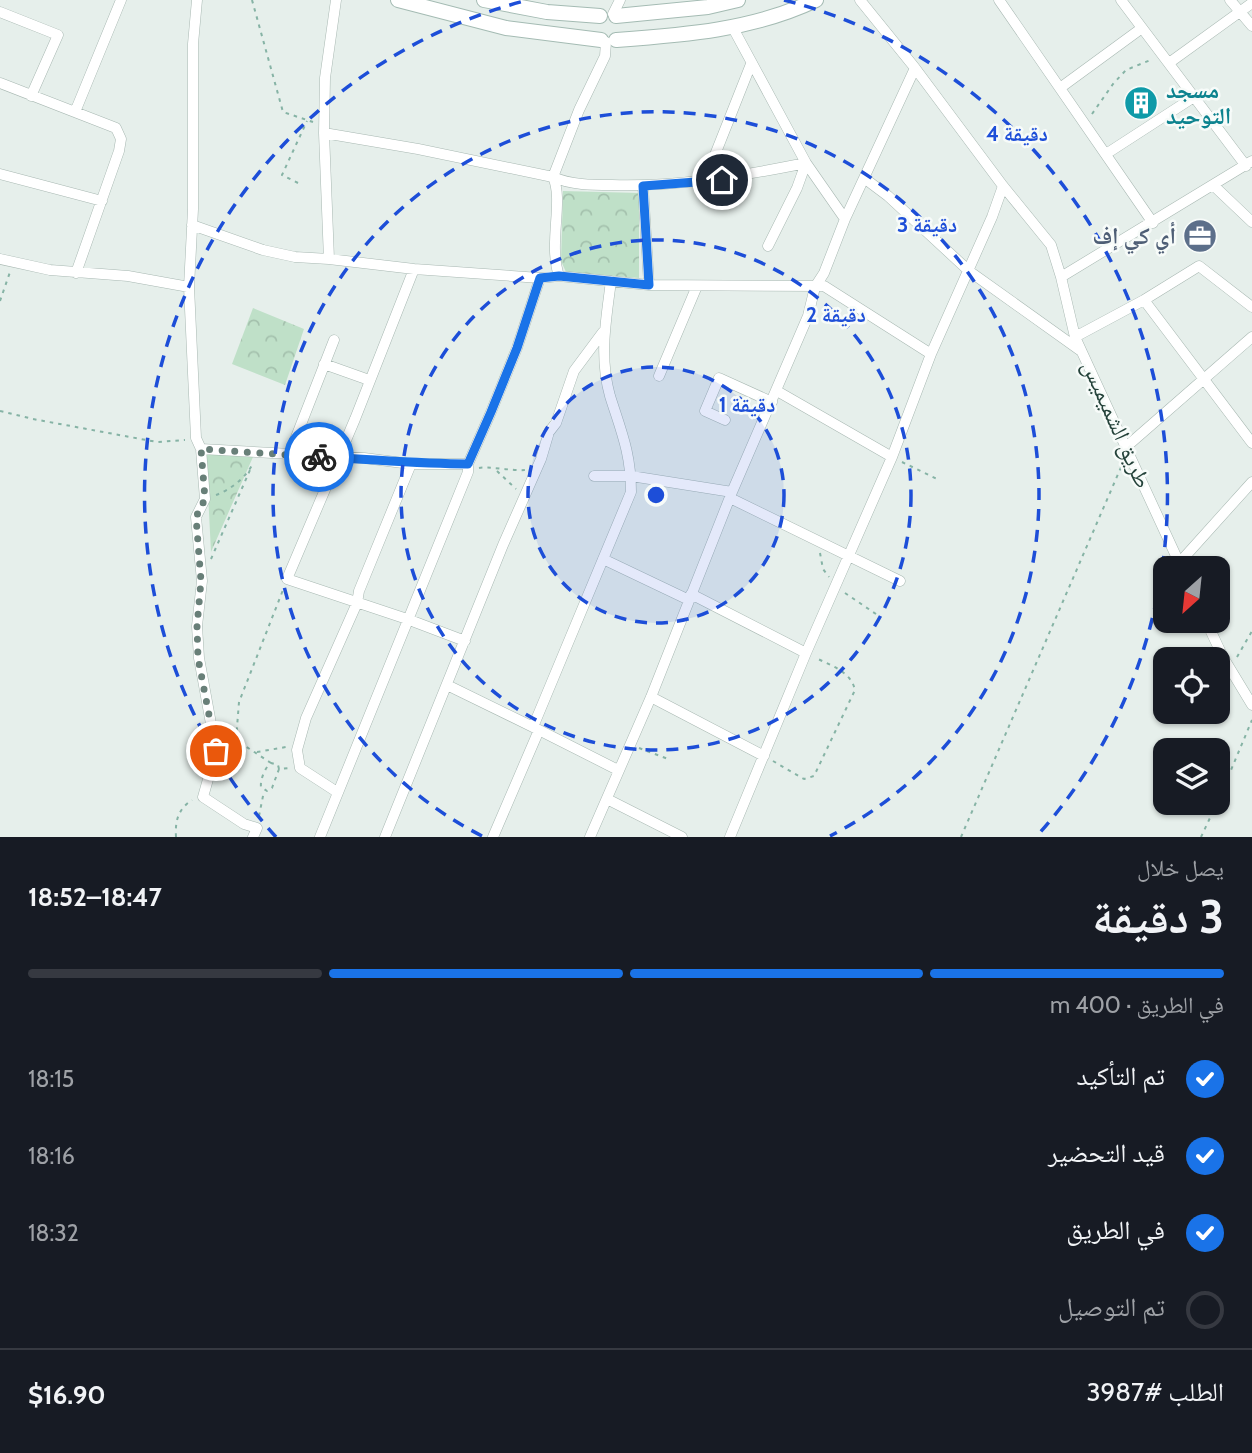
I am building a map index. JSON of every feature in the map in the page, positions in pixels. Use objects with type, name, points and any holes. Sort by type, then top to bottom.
[{"type":"main road","points":[[398,0],[506,28],[607,40],[733,28],[793,11],[816,0]]},
{"type":"main road","points":[[490,1],[559,6],[609,16],[738,0]]},
{"type":"main road","points":[[607,40],[620,36],[622,27],[609,16]]},
{"type":"main road","points":[[607,40],[594,31],[594,25],[609,16]]},
{"type":"street","points":[[75,113],[121,0]]},
{"type":"street","points":[[197,0],[192,44],[192,225],[189,287],[196,438],[201,449],[205,499],[196,517],[201,581],[197,626],[198,658],[216,751],[203,797],[255,833]]},
{"type":"street","points":[[329,259],[324,130],[325,78],[336,0]]},
{"type":"street","points":[[609,16],[620,0]]},
{"type":"street","name":"طريق الشميميس","points":[[860,0],[1051,245],[1075,337],[1177,556]]},
{"type":"street","points":[[999,0],[1153,223]]},
{"type":"street","points":[[1061,277],[1249,164],[1194,97],[1121,0]]},
{"type":"street","points":[[1230,0],[1252,26]]},
{"type":"street","points":[[1166,59],[1252,3]]},
{"type":"street","points":[[0,12],[58,36],[31,96]]},
{"type":"street","points":[[733,28],[806,163],[845,219]]},
{"type":"street","points":[[1060,88],[1142,28]]},
{"type":"street","points":[[559,276],[554,262],[557,186],[553,177],[579,110],[605,55],[607,40]]},
{"type":"street","points":[[705,180],[751,64]]},
{"type":"street","points":[[590,837],[651,697],[731,495],[808,316],[814,287],[824,272],[845,219],[915,68]]},
{"type":"street","points":[[0,83],[116,128],[121,139],[76,273]]},
{"type":"street","points":[[1106,154],[1194,97]]},
{"type":"street","points":[[324,130],[553,177],[564,182],[643,186],[722,180],[806,163]]},
{"type":"street","points":[[768,246],[797,188],[806,163]]},
{"type":"street","points":[[0,174],[102,201]]},
{"type":"street","points":[[864,178],[888,196],[969,271],[1085,354]]},
{"type":"street","points":[[1213,185],[1252,222]]},
{"type":"street","points":[[643,186],[649,285]]},
{"type":"street","points":[[730,837],[1003,186]]},
{"type":"street","points":[[192,225],[263,250],[295,257],[649,285],[824,286],[931,354]]},
{"type":"street","points":[[0,259],[76,273],[128,276],[189,287]]},
{"type":"street","points":[[1075,337],[1144,300],[1199,266],[1252,307]]},
{"type":"street","points":[[414,268],[385,345],[287,579],[465,641]]},
{"type":"street","points":[[320,837],[517,348],[540,278]]},
{"type":"street","points":[[493,837],[631,492],[631,476],[621,424],[610,395],[604,358],[603,332],[611,281]]},
{"type":"street","points":[[659,376],[697,286]]},
{"type":"street","points":[[1144,300],[1252,443]]},
{"type":"street","points":[[385,837],[536,471],[548,432],[556,423],[574,371],[603,332]]},
{"type":"street","points":[[1126,447],[1252,337]]},
{"type":"street","points":[[289,455],[334,340]]},
{"type":"street","points":[[324,364],[369,380]]},
{"type":"street","points":[[725,420],[705,411],[719,378],[772,402]]},
{"type":"street","points":[[777,391],[891,457]]},
{"type":"street","points":[[201,449],[468,468]]},
{"type":"street","points":[[337,792],[300,768],[297,750],[306,718],[357,603],[359,591],[411,464]]},
{"type":"street","points":[[594,476],[631,476],[731,495],[900,581]]},
{"type":"street","points":[[1189,556],[1252,482]]},
{"type":"street","points":[[603,559],[806,653]]},
{"type":"street","points":[[1230,669],[1252,705]]},
{"type":"street","points":[[447,685],[618,770]]},
{"type":"street","points":[[651,697],[764,756]]},
{"type":"street","points":[[607,799],[682,837]]},
{"type":"path","points":[[252,0],[283,111],[324,130]]},
{"type":"path","points":[[1083,121],[1097,110],[1113,83],[1126,70],[1166,59]]},
{"type":"path","points":[[298,183],[282,175],[307,120]]},
{"type":"path","points":[[0,301],[13,262]]},
{"type":"path","points":[[0,411],[157,442],[196,438]]},
{"type":"path","points":[[961,837],[1060,613],[1124,461],[1126,447]]},
{"type":"path","points":[[201,581],[258,454]]},
{"type":"path","points":[[891,457],[940,480]]},
{"type":"path","points":[[468,468],[536,471]]},
{"type":"path","points":[[205,499],[226,491],[250,470]]},
{"type":"path","points":[[497,470],[523,499]]},
{"type":"path","points":[[264,790],[272,788],[278,765],[236,740],[239,702],[287,579]]},
{"type":"path","points":[[1230,669],[1252,631]]},
{"type":"path","points":[[764,756],[804,779],[814,776],[855,690],[852,680],[841,671],[806,653]]},
{"type":"path","points":[[1230,772],[1252,720]]},
{"type":"path","points":[[255,752],[286,747],[300,741]]},
{"type":"path","points":[[629,745],[668,759]]},
{"type":"path","points":[[255,833],[264,790],[260,783],[267,765],[271,763]]},
{"type":"path","points":[[176,837],[176,822],[183,805],[203,797]]},
{"type":"path","points":[[1201,837],[1211,815]]},
{"type":"green space","points":[[563,191],[639,193],[639,278],[566,272],[561,261]]},
{"type":"green space","points":[[253,308],[304,329],[285,385],[232,364]]},
{"type":"green space","points":[[206,454],[253,457],[211,552]]},
{"type":"way so far","points":[[216,751],[211,713],[198,658],[197,626],[201,581],[196,517],[205,499],[201,449],[319,457]]},
{"type":"place","name":"مسجد التوحيد","points":[[1141,103]]},
{"type":"place","name":"أي كي إف","points":[[1200,236]]},
{"type":"route","points":[[319,457],[364,458],[411,464],[468,464],[517,348],[538,291],[540,278],[559,276],[649,285],[643,186],[722,180]]}]
